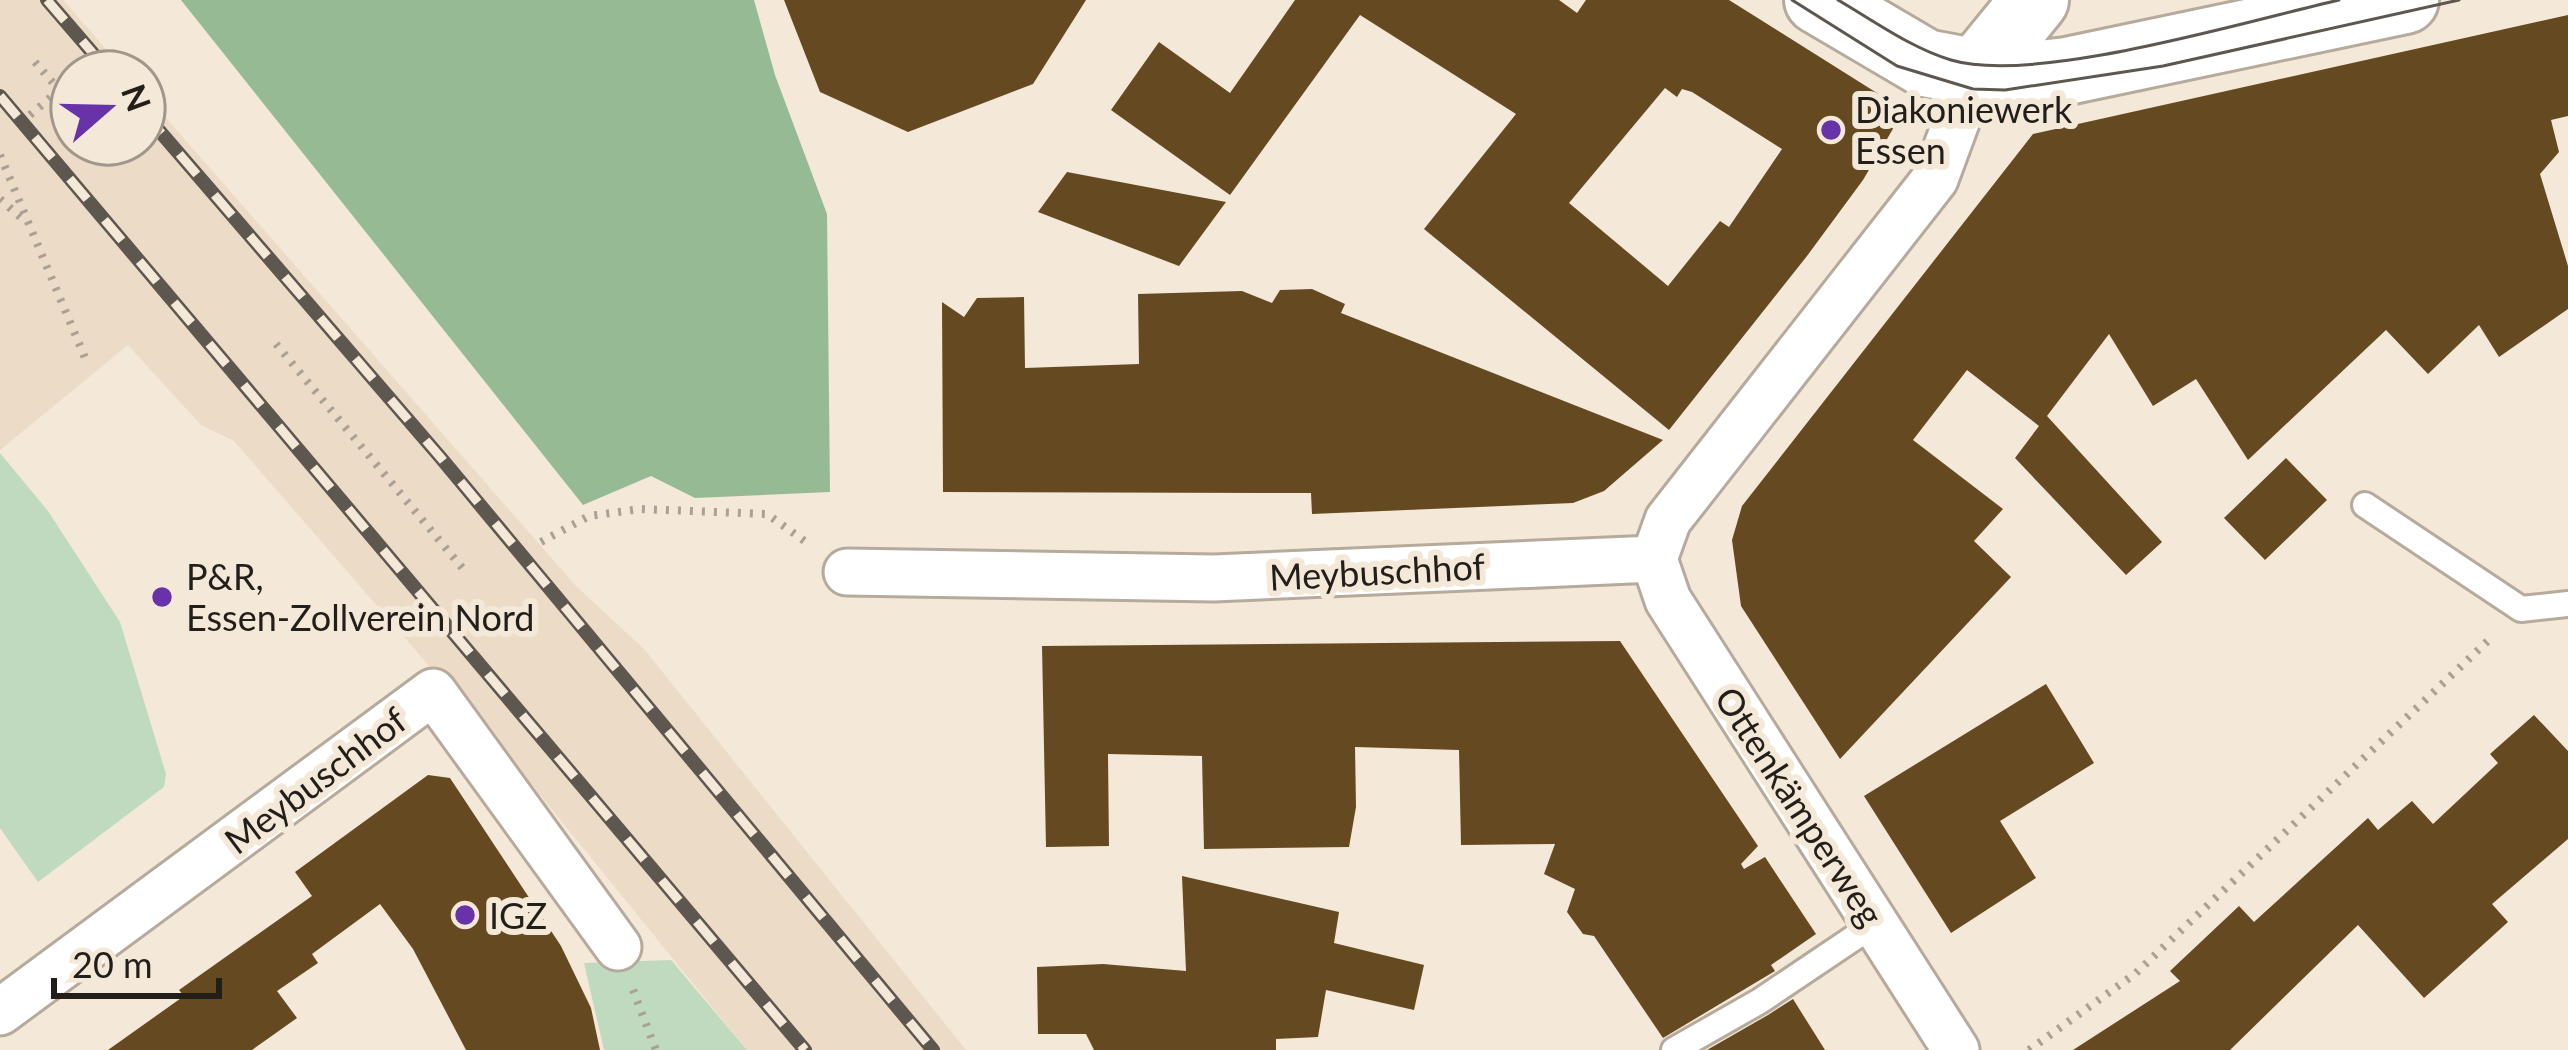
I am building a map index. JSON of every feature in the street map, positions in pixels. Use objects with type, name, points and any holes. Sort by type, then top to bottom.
[{"type":"main road","points":[[1818,0],[1903,53],[1973,76],[2067,71],[2253,16],[2404,0]]},
{"type":"main road","points":[[1973,76],[2035,0]]},
{"type":"street","points":[[1654,559],[1668,520],[1935,179],[1973,76]]},
{"type":"street","name":"Meybuschhof","points":[[847,572],[1214,578],[1654,559]]},
{"type":"street","name":"Ottenkämperweg","points":[[1654,559],[1668,600],[1956,1050]]},
{"type":"street","name":"Meybuschhof","points":[[0,1012],[433,692],[618,947]]},
{"type":"lane","points":[[2365,505],[2521,609],[2568,604]]},
{"type":"lane","points":[[1674,1050],[1760,1001],[1876,923]]},
{"type":"path","points":[[35,62],[48,77]]},
{"type":"path","points":[[30,115],[48,99]]},
{"type":"path","points":[[0,155],[88,365]]},
{"type":"path","points":[[0,199],[27,224]]},
{"type":"path","points":[[276,344],[464,570]]},
{"type":"path","points":[[541,542],[573,522],[607,512],[767,514],[847,572]]},
{"type":"path","points":[[2029,1050],[2136,973],[2521,609]]},
{"type":"path","points":[[618,947],[656,1050]]},
{"type":"shaded area","points":[[0,0],[63,0],[105,48],[48,48],[48,168],[168,168],[168,120],[576,586],[644,649],[966,1050],[747,1050],[524,775],[234,441],[201,425],[128,345],[0,450]]},
{"type":"green space","points":[[181,0],[754,0],[775,75],[827,214],[830,492],[695,498],[651,476],[583,505]]},
{"type":"green space","points":[[0,453],[48,511],[120,622],[166,774],[164,787],[38,882],[0,828]]},
{"type":"green space","points":[[671,960],[747,1050],[604,1050],[584,963]]},
{"type":"building","points":[[784,0],[1086,0],[1033,84],[908,132],[820,92]]},
{"type":"building","points":[[1295,0],[1559,0],[1577,13],[1586,0],[1729,0],[1904,110],[1863,180],[1669,430],[1424,229],[1516,114],[1360,15],[1230,195],[1111,110],[1159,42],[1230,93]],"holes":[[[1665,88],[1677,97],[1682,89],[1692,92],[1782,149],[1729,227],[1720,221],[1668,286],[1569,203]]]},
{"type":"building","points":[[2568,15],[2568,116],[2551,120],[2559,152],[2540,174],[2568,266],[2568,309],[2499,357],[2479,325],[2428,374],[2386,330],[2248,460],[2196,379],[2153,406],[2109,334],[2047,416],[2162,542],[2126,575],[2015,458],[2039,426],[1967,370],[1913,440],[2003,509],[1974,541],[2011,577],[1840,759],[1741,606],[1732,540],[1742,506],[2033,134]]},
{"type":"building","points":[[1067,172],[1226,202],[1179,266],[1038,212]]},
{"type":"building","points":[[1312,289],[1345,304],[1341,313],[1663,440],[1604,491],[1573,503],[1312,514],[1311,493],[943,492],[942,302],[964,317],[977,298],[1024,297],[1025,368],[1139,364],[1138,294],[1242,291],[1272,303],[1280,290]]},
{"type":"building","points":[[2286,458],[2327,500],[2265,560],[2224,518]]},
{"type":"building","points":[[1620,641],[1758,846],[1741,864],[1744,869],[1765,857],[1816,934],[1771,965],[1775,971],[1663,1038],[1594,936],[1583,934],[1567,912],[1575,889],[1544,874],[1555,844],[1461,845],[1459,750],[1355,747],[1356,807],[1349,847],[1204,849],[1202,756],[1108,754],[1109,846],[1046,847],[1042,646]]},
{"type":"building","points":[[2046,684],[2094,763],[2000,821],[2036,878],[1951,933],[1864,796]]},
{"type":"building","points":[[2534,715],[2568,751],[2568,839],[2492,904],[2508,922],[2424,998],[2358,925],[2230,1050],[2073,1050],[2180,981],[2170,971],[2239,906],[2254,922],[2368,818],[2378,830],[2412,801],[2433,824],[2498,763],[2490,754]]},
{"type":"building","name":"IGZ","points":[[428,775],[450,778],[561,946],[591,1008],[600,1050],[466,1050],[413,949],[380,904],[312,954],[318,963],[277,991],[297,1018],[252,1050],[108,1050],[184,996],[179,990],[312,896],[295,872]]},
{"type":"building","points":[[1182,876],[1339,912],[1334,943],[1424,965],[1414,1010],[1326,990],[1318,1037],[1276,1039],[1276,1050],[1094,1050],[1086,1034],[1038,1034],[1037,967],[1103,964],[1186,971]]},
{"type":"building","points":[[1793,999],[1825,1050],[1707,1050],[1768,1015]]},
{"type":"tram line","points":[[1792,0],[1897,66],[1973,89],[2005,90],[2163,66],[2459,0]]},
{"type":"tram line","points":[[1838,0],[1922,49],[1951,60],[1988,65],[2087,58],[2339,0]]},
{"type":"railway","points":[[47,0],[88,48]]},
{"type":"railway","points":[[0,96],[805,1050]]},
{"type":"railway","points":[[168,141],[441,458],[933,1050]]},
{"type":"place","name":"Diakoniewerk Essen","points":[[1831,130]]},
{"type":"place","name":"P&R, Essen-Zollverein Nord","points":[[162,597]]},
{"type":"place","name":"IGZ","points":[[465,915]]}]
